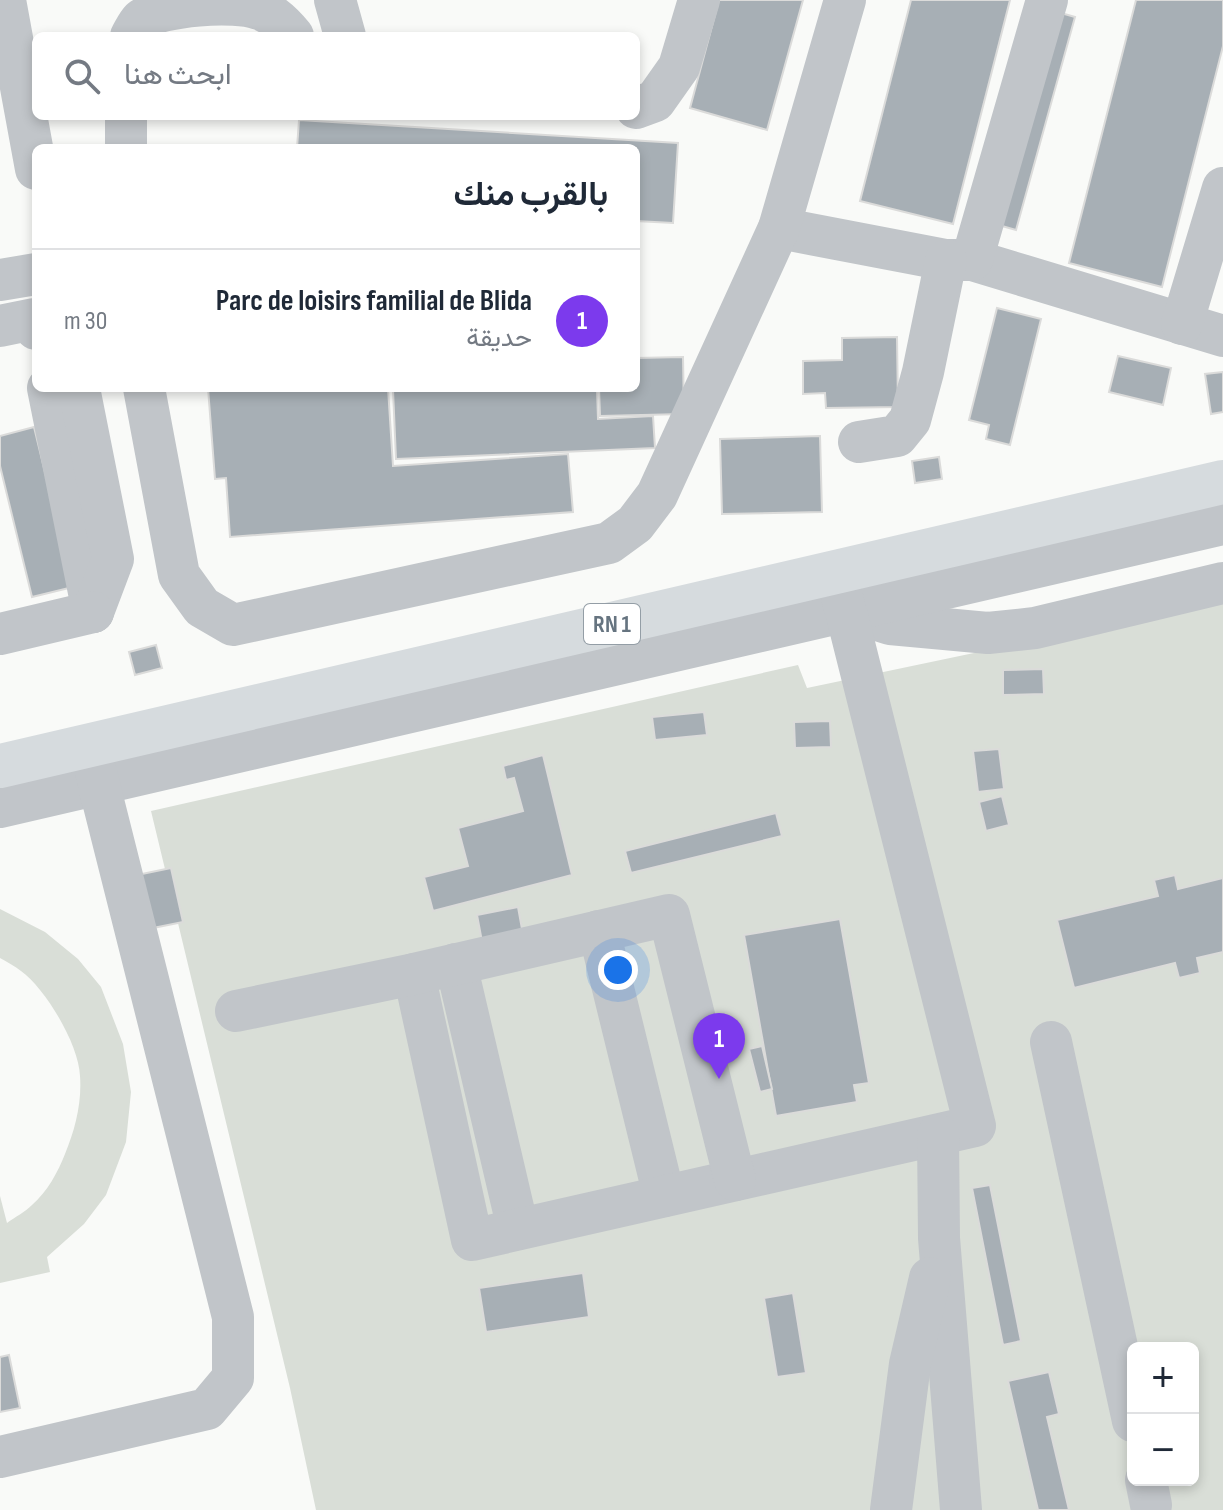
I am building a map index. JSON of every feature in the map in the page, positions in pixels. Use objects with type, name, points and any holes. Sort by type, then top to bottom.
[{"type":"main road","name":"RN 1","points":[[0,745],[1223,464]]},
{"type":"main road","name":"RN 1","points":[[0,766],[94,765],[841,591],[1223,482]]},
{"type":"lane","points":[[5,0],[32,147]]},
{"type":"lane","points":[[335,0],[344,32]]},
{"type":"lane","points":[[640,107],[655,101],[679,67],[699,0]]},
{"type":"lane","points":[[145,392],[179,575],[202,607],[233,625],[609,543],[635,524],[657,495],[779,228],[845,0]]},
{"type":"lane","points":[[859,442],[897,436],[910,420],[959,260],[1047,0]]},
{"type":"lane","points":[[133,32],[140,21],[159,11],[235,3],[261,9],[290,32]]},
{"type":"lane","points":[[126,120],[126,144]]},
{"type":"lane","points":[[1182,324],[1223,188]]},
{"type":"lane","points":[[779,228],[959,260],[1223,336]]},
{"type":"lane","points":[[0,280],[32,275]]},
{"type":"lane","points":[[0,326],[32,319]]},
{"type":"lane","points":[[49,392],[93,612]]},
{"type":"lane","points":[[80,392],[113,559],[93,612]]},
{"type":"lane","points":[[841,591],[1223,524]]},
{"type":"lane","points":[[841,591],[890,624],[988,633],[1035,628],[1223,583]]},
{"type":"lane","points":[[414,974],[472,1240],[975,1126],[841,591]]},
{"type":"lane","points":[[0,634],[93,612]]},
{"type":"lane","points":[[0,807],[94,765],[233,1317],[233,1378],[207,1409],[0,1457]]},
{"type":"lane","points":[[236,1011],[414,974],[669,915],[735,1180]]},
{"type":"lane","points":[[599,931],[664,1196]]},
{"type":"lane","points":[[456,964],[518,1229]]},
{"type":"lane","points":[[1051,1042],[1131,1414]]},
{"type":"lane","points":[[938,1135],[939,1238],[961,1510]]},
{"type":"lane","points":[[891,1510],[910,1364],[939,1238]]},
{"type":"shaded area","points":[[1223,601],[1223,1510],[316,1510],[290,1388],[151,811],[798,665],[807,688]]},
{"type":"shaded area","points":[[0,909],[45,932],[78,959],[101,987],[123,1044],[131,1092],[126,1142],[106,1195],[84,1224],[47,1257],[50,1272],[0,1283],[0,1196],[7,1223],[29,1208],[47,1188],[72,1135],[79,1106],[80,1076],[74,1049],[50,1004],[31,979],[0,958]]},
{"type":"building","points":[[719,0],[803,0],[767,130],[690,108]]},
{"type":"building","points":[[911,0],[1010,0],[953,224],[860,201]]},
{"type":"building","points":[[1136,0],[1223,0],[1223,46],[1162,287],[1069,263]]},
{"type":"building","points":[[1040,7],[1075,17],[1016,230],[981,220]]},
{"type":"building","points":[[299,120],[678,143],[673,223],[640,221],[640,144],[297,144]]},
{"type":"building","points":[[997,308],[1041,319],[1010,445],[986,439],[989,425],[969,420]]},
{"type":"building","points":[[897,337],[898,407],[826,408],[825,393],[803,394],[803,361],[842,360],[842,338]]},
{"type":"building","points":[[1118,356],[1171,368],[1163,405],[1109,392]]},
{"type":"building","points":[[683,357],[684,414],[600,416],[599,392],[640,392],[640,358]]},
{"type":"building","points":[[1223,372],[1223,412],[1211,414],[1205,374]]},
{"type":"building","points":[[208,392],[388,392],[393,466],[568,454],[573,512],[230,537],[226,478],[215,479]]},
{"type":"building","points":[[393,392],[597,392],[598,419],[653,416],[655,448],[396,459]]},
{"type":"building","points":[[34,427],[73,587],[32,597],[0,466],[0,436]]},
{"type":"building","points":[[820,436],[822,512],[722,514],[720,439]]},
{"type":"building","points":[[939,457],[942,479],[915,483],[912,461]]},
{"type":"building","points":[[156,645],[162,668],[135,675],[129,652]]},
{"type":"building","points":[[1043,669],[1044,694],[1003,695],[1003,670]]},
{"type":"building","points":[[704,712],[707,735],[655,740],[652,717]]},
{"type":"building","points":[[830,721],[831,747],[795,748],[794,722]]},
{"type":"building","points":[[999,749],[1004,789],[978,792],[973,751]]},
{"type":"building","points":[[543,755],[572,875],[433,911],[424,877],[468,866],[458,828],[523,811],[514,778],[506,780],[503,766]]},
{"type":"building","points":[[1002,796],[1009,825],[986,831],[979,802]]},
{"type":"building","points":[[776,813],[782,836],[631,873],[625,851]]},
{"type":"building","points":[[171,868],[183,922],[148,929],[137,875]]},
{"type":"building","points":[[1175,875],[1178,889],[1223,878],[1223,952],[1197,958],[1200,973],[1179,978],[1175,963],[1074,988],[1057,920],[1158,896],[1154,880]]},
{"type":"building","points":[[518,907],[524,940],[483,947],[477,915]]},
{"type":"building","points":[[840,919],[869,1083],[854,1085],[857,1102],[776,1116],[744,935]]},
{"type":"building","points":[[762,1046],[772,1089],[760,1092],[749,1049]]},
{"type":"building","points":[[990,1185],[1021,1341],[1003,1345],[972,1188]]},
{"type":"building","points":[[583,1273],[589,1317],[486,1332],[479,1288]]},
{"type":"building","points":[[793,1293],[806,1373],[777,1377],[764,1298]]},
{"type":"building","points":[[9,1355],[20,1408],[0,1412],[0,1357]]},
{"type":"building","points":[[1049,1372],[1059,1414],[1047,1417],[1069,1510],[1038,1510],[1008,1381]]},
{"type":"place","name":"Parc de loisirs familial de Blida","points":[[719,1079]]}]
